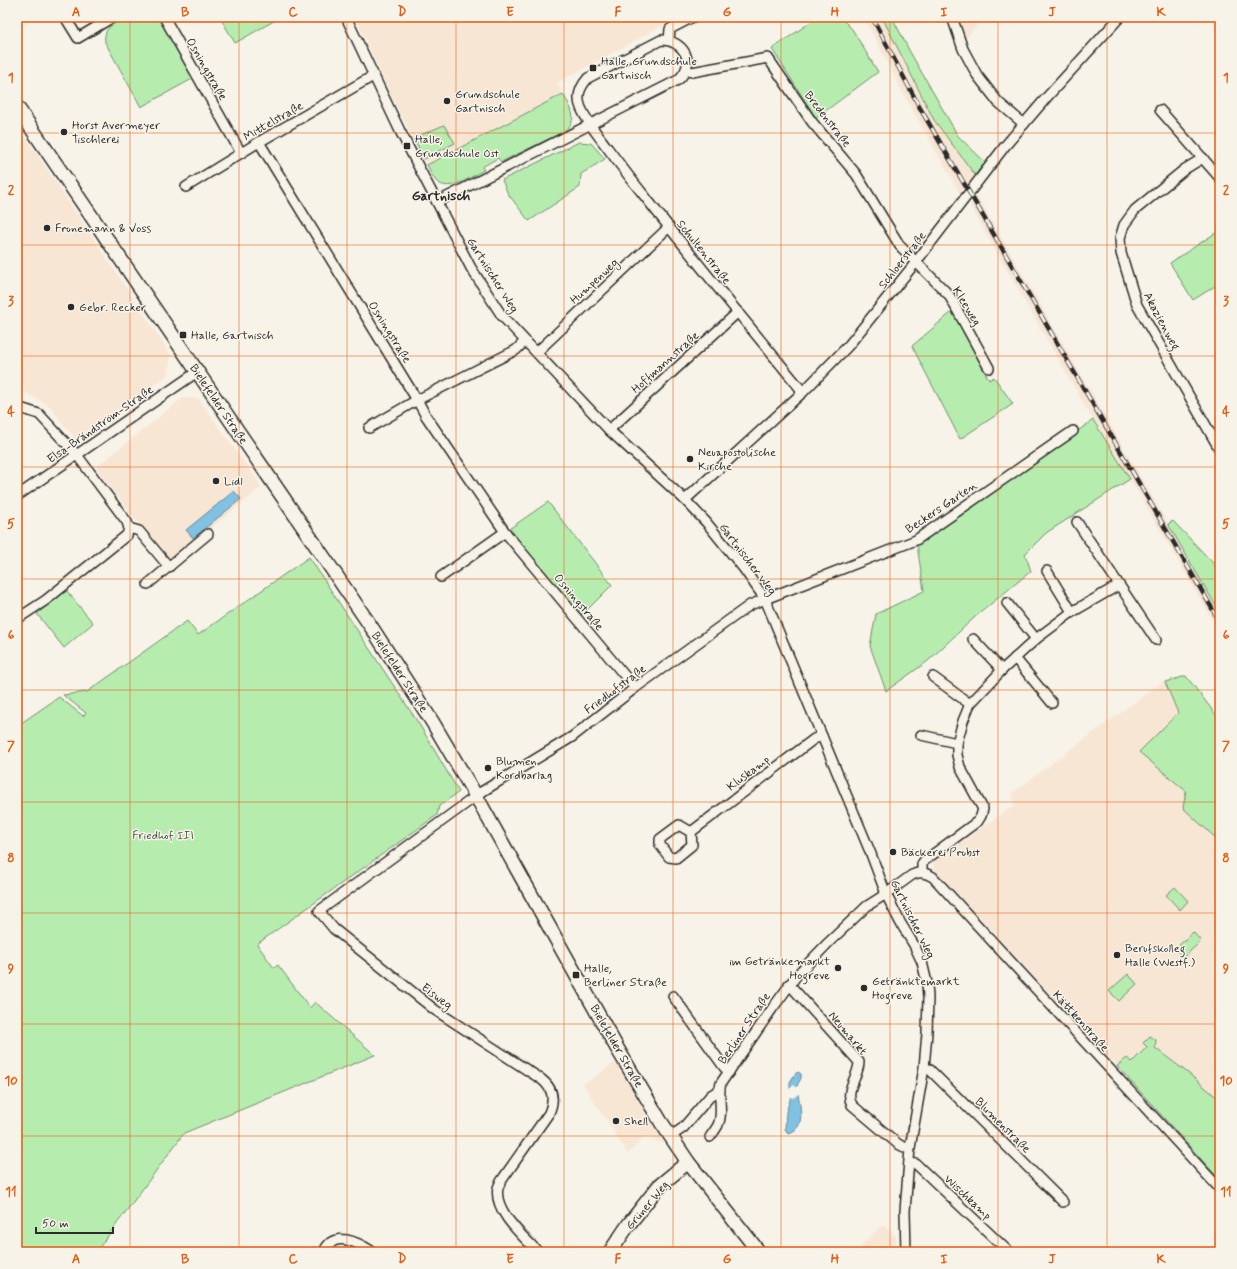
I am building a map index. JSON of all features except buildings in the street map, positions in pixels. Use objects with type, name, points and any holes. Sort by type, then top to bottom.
[{"type":"street","points":[[65,17],[78,38],[113,17]]},
{"type":"street","name":"Osningstraße","points":[[164,17],[241,153]]},
{"type":"street","name":"Gartnischer Weg","points":[[346,17],[400,131],[437,202],[472,268],[502,316],[609,430],[685,500],[706,522],[744,569],[765,599],[871,854],[886,894],[922,962],[928,998],[927,1033],[924,1068],[910,1148],[904,1211],[906,1252]]},
{"type":"street","points":[[669,40],[670,29],[694,17]]},
{"type":"street","points":[[952,17],[963,49],[977,75],[998,102],[1024,124]]},
{"type":"street","name":"Schloerstraße","points":[[685,500],[803,392],[848,346],[916,262],[1005,146],[1120,17]]},
{"type":"street","points":[[437,202],[590,125],[678,80],[686,70],[687,58],[682,47],[669,40],[661,40],[588,78],[579,92],[579,100],[581,108],[590,125]]},
{"type":"street","name":"Bredenstraße","points":[[686,70],[692,72],[768,58],[812,122],[856,174],[900,246],[916,262]]},
{"type":"street","name":"Mittelstraße","points":[[186,187],[259,142],[373,76]]},
{"type":"street","name":"Bielefelder Straße","points":[[17,107],[372,628],[434,723],[617,1048],[661,1122],[688,1162],[759,1252]]},
{"type":"street","points":[[1160,110],[1220,178]]},
{"type":"street","name":"Schultenstraße","points":[[590,125],[669,227],[803,392]]},
{"type":"street","name":"Osningstraße","points":[[259,142],[426,416],[505,532],[635,688]]},
{"type":"street","name":"Akazienweg","points":[[1203,158],[1185,169],[1135,210],[1124,225],[1120,238],[1120,245],[1121,253],[1137,304],[1220,450]]},
{"type":"street","name":"Humpenweg","points":[[537,352],[669,227]]},
{"type":"street","name":"Kleeweg","points":[[916,262],[949,295],[990,368]]},
{"type":"street","name":"Hoffmannstraße","points":[[609,430],[738,312]]},
{"type":"street","points":[[369,428],[417,400],[516,350],[526,341]]},
{"type":"street","name":"Elsa-Brändström-Straße","points":[[17,496],[197,372]]},
{"type":"street","points":[[17,407],[39,414],[77,455],[127,522],[129,528],[127,535],[46,600],[17,619]]},
{"type":"street","name":"Beckers Garten","points":[[765,599],[916,540],[1073,430]]},
{"type":"street","points":[[1077,522],[1156,640]]},
{"type":"street","points":[[129,528],[139,531],[169,567]]},
{"type":"street","points":[[440,577],[505,532]]},
{"type":"street","points":[[148,584],[208,534]]},
{"type":"street","points":[[1047,571],[1072,612]]},
{"type":"street","points":[[922,872],[922,864],[924,861],[978,821],[983,809],[960,767],[957,755],[957,743],[970,704],[1014,658],[1036,639],[1072,612],[1119,585]]},
{"type":"street","name":"Friedhofstraße","points":[[476,796],[572,737],[635,688],[750,605],[765,599]]},
{"type":"street","points":[[1007,603],[1036,639]]},
{"type":"street","points":[[973,639],[1002,670]]},
{"type":"street","points":[[1014,658],[1052,703]]},
{"type":"street","points":[[934,677],[970,704]]},
{"type":"street","name":"Kluskamp","points":[[691,832],[814,739],[822,736]]},
{"type":"street","points":[[921,736],[957,743]]},
{"type":"street","name":"Eisweg","points":[[476,796],[319,911],[334,929],[435,1010],[541,1078],[550,1088],[553,1099],[549,1113],[504,1177],[498,1188],[498,1199],[502,1210],[510,1222],[538,1252]]},
{"type":"street","name":"Berliner Straße","points":[[671,1136],[683,1128],[711,1095],[719,1090],[721,1083],[789,984],[828,943],[867,906],[912,875],[917,872],[922,872]]},
{"type":"street","name":"Kättkenstraße","points":[[922,872],[933,877],[1220,1189]]},
{"type":"street","name":"Neumarkt","points":[[789,984],[859,1062],[849,1095],[849,1100],[852,1105],[898,1144],[910,1148]]},
{"type":"street","points":[[673,996],[729,1072]]},
{"type":"street","name":"Blumenstraße","points":[[924,1068],[929,1069],[1063,1202]]},
{"type":"street","points":[[710,1137],[718,1125],[720,1116],[719,1090]]},
{"type":"street","name":"Grüner Weg","points":[[610,1252],[629,1224],[659,1186],[688,1162]]},
{"type":"street","name":"Wischkamp","points":[[909,1163],[916,1164],[1009,1252]]},
{"type":"street","points":[[324,1252],[326,1247],[331,1243],[344,1239],[365,1247],[373,1252]]},
{"type":"shaded area","name":"Grundschule Gartnisch","points":[[355,17],[679,17],[557,83],[572,113],[572,122],[567,129],[501,162],[498,158],[482,167],[484,170],[455,185],[447,186],[439,184],[433,177],[389,92]]},
{"type":"shaded area","points":[[864,17],[882,17],[934,120],[975,175],[960,193],[904,95]]},
{"type":"shaded area","points":[[958,17],[978,17],[980,22],[966,38]]},
{"type":"shaded area","points":[[27,139],[171,355],[167,376],[75,439],[49,405],[26,394],[17,380],[17,147]]},
{"type":"shaded area","points":[[977,196],[1220,613],[1220,633],[1130,479],[1093,420],[970,206]]},
{"type":"shaded area","points":[[183,398],[198,398],[262,487],[174,558],[165,556],[113,491],[96,467]]},
{"type":"shaded area","name":"Berufskolleg Halle (Westf.)","points":[[1186,676],[1220,720],[1220,1100],[1155,1048],[1147,1047],[1132,1062],[1127,1058],[1117,1066],[934,867],[937,858],[1015,805],[1012,793],[1162,682]]},
{"type":"shaded area","points":[[616,1062],[664,1144],[646,1137],[643,1138],[628,1154],[583,1084]]},
{"type":"shaded area","points":[[883,1224],[896,1236],[897,1252],[855,1252]]},
{"type":"green space","points":[[126,17],[158,17],[194,78],[141,107],[105,42],[106,33],[110,26]]},
{"type":"green space","points":[[220,17],[278,17],[279,18],[235,43]]},
{"type":"green space","points":[[818,17],[840,17],[852,29],[878,72],[816,118],[772,49]]},
{"type":"green space","points":[[882,17],[892,17],[910,52],[958,136],[985,162],[975,175],[934,120]]},
{"type":"green space","points":[[563,94],[569,104],[573,118],[571,123],[563,132],[501,162],[498,158],[482,167],[484,170],[460,183],[447,186],[441,185],[433,178],[427,165]]},
{"type":"green space","points":[[444,125],[455,143],[424,159],[414,138]]},
{"type":"green space","points":[[579,142],[591,143],[605,159],[581,174],[580,187],[529,221],[508,194],[502,180]]},
{"type":"green space","points":[[1220,230],[1220,283],[1193,300],[1170,263]]},
{"type":"green space","points":[[953,311],[989,380],[994,377],[1013,404],[960,439],[912,346]]},
{"type":"green space","points":[[1093,420],[1130,479],[1046,533],[1025,554],[1031,571],[975,617],[928,661],[886,691],[870,646],[876,614],[924,591],[917,545],[969,510]]},
{"type":"green space","points":[[548,502],[612,585],[582,615],[509,529]]},
{"type":"green space","points":[[1173,521],[1213,563],[1220,575],[1220,613],[1168,524]]},
{"type":"green space","name":"Friedhof III","points":[[309,557],[419,724],[459,792],[439,806],[437,815],[257,944],[274,968],[278,965],[310,1008],[315,1002],[375,1055],[184,1133],[96,1252],[17,1252],[17,726],[59,697],[83,716],[86,713],[63,695],[87,692],[187,621],[198,635]]},
{"type":"green space","points":[[66,590],[93,623],[64,648],[37,614]]},
{"type":"green space","points":[[1186,676],[1220,720],[1220,842],[1183,808],[1186,791],[1139,752],[1178,713],[1165,682]]},
{"type":"green space","points":[[1175,887],[1188,901],[1180,910],[1166,895]]},
{"type":"green space","points":[[1193,932],[1201,941],[1183,958],[1175,949]]},
{"type":"green space","points":[[1128,974],[1137,984],[1119,1001],[1109,991]]},
{"type":"green space","points":[[1150,1036],[1156,1040],[1155,1048],[1220,1100],[1220,1180],[1117,1066],[1127,1058],[1132,1062],[1147,1047],[1143,1043]]},
{"type":"water","points":[[234,491],[241,499],[193,538],[186,530]]},
{"type":"water","points":[[798,1072],[801,1074],[797,1087],[801,1113],[800,1120],[798,1126],[788,1133],[785,1129],[786,1112],[790,1100],[790,1082]]},
{"type":"pier","points":[[794,1085],[796,1087],[800,1085],[800,1093],[788,1100],[788,1090]]},
{"type":"railway","points":[[872,17],[920,108],[1220,622]]},
{"type":"place","name":"Halle, Grundschule Gartnisch","points":[[593,68]]},
{"type":"place","name":"Grundschule Gartnisch","points":[[447,101]]},
{"type":"place","name":"Horst Avermeyer Tischlerei","points":[[64,132]]},
{"type":"place","name":"Halle, Grundschule Ost","points":[[407,146]]},
{"type":"place","name":"Fronemann & Voss","points":[[47,228]]},
{"type":"place","name":"Gebr. Recker","points":[[71,307]]},
{"type":"place","name":"Halle, Gartnisch","points":[[183,335]]},
{"type":"place","name":"Neuapostolische Kirche","points":[[690,459]]},
{"type":"place","name":"Lidl","points":[[216,481]]},
{"type":"place","name":"Blumen Kordbarlag","points":[[488,768]]},
{"type":"place","name":"Bäckerei Probst","points":[[893,852]]},
{"type":"place","name":"Berufskolleg Halle (Westf.)","points":[[1117,955]]},
{"type":"place","name":"im Getränkemarkt Hogreve","points":[[838,968]]},
{"type":"place","name":"Halle, Berliner Straße","points":[[576,975]]},
{"type":"place","name":"Getränktemarkt Hogreve","points":[[864,988]]},
{"type":"place","name":"Shell","points":[[616,1121]]},
{"type":"district","name":"Gartnisch","points":[[441,195]]}]
